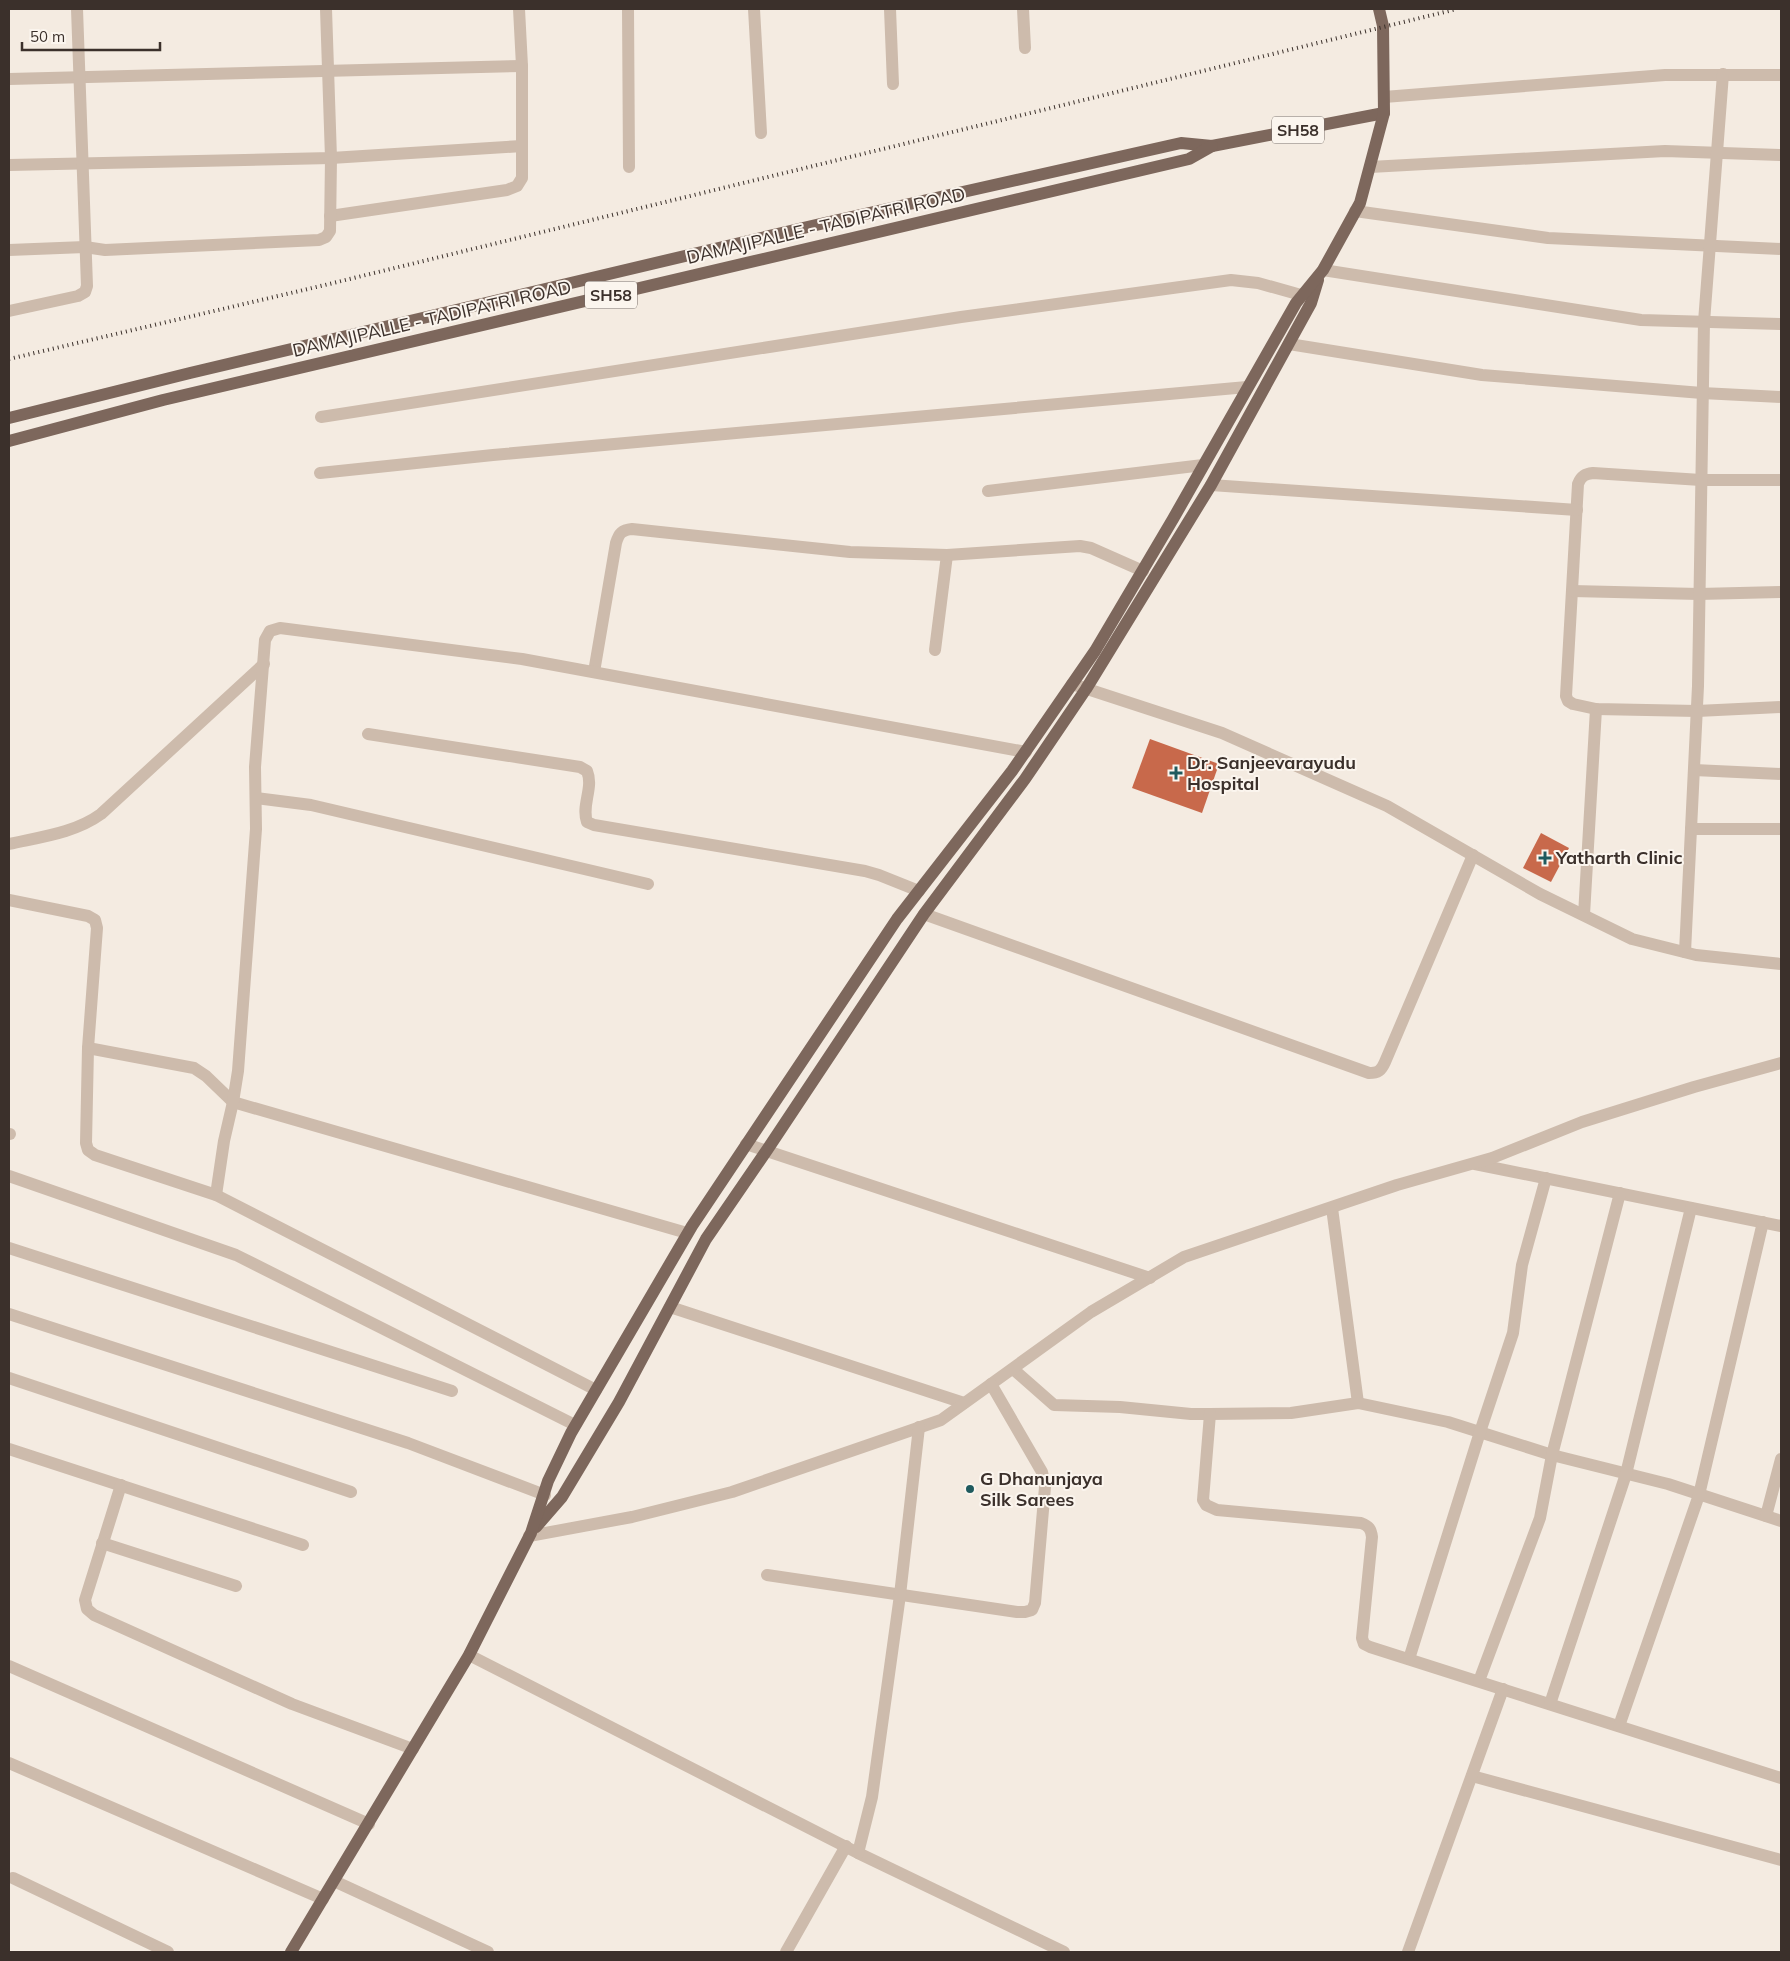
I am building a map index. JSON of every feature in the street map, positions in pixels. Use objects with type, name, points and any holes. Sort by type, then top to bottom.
[{"type":"main road","points":[[530,1534],[562,1496],[619,1402],[706,1239],[924,914],[1026,779],[1086,689],[1211,485],[1289,344],[1311,302],[1321,274],[1360,203],[1384,113],[1383,26],[1379,9]]},
{"type":"main road","name":"DAMAJIPALLE - TADIPATRI ROAD","points":[[9,418],[190,373],[816,225],[1182,143],[1212,146],[1384,113]]},
{"type":"main road","name":"DAMAJIPALLE - TADIPATRI ROAD","points":[[9,441],[163,400],[1189,159],[1212,146]]},
{"type":"main road","points":[[291,1952],[469,1654],[530,1534],[548,1480],[575,1425],[687,1233],[897,919],[1026,752],[1095,650],[1301,296],[1321,274]]},
{"type":"main road","points":[[829,1020],[846,1031]]},
{"type":"street","points":[[9,311],[78,296],[85,292],[87,286],[77,9]]},
{"type":"street","points":[[9,250],[85,247],[105,250],[319,240],[326,237],[330,230],[331,158],[326,9]]},
{"type":"street","points":[[330,216],[508,190],[517,186],[522,178],[522,66],[519,9]]},
{"type":"street","points":[[628,9],[629,166]]},
{"type":"street","points":[[754,9],[761,133]]},
{"type":"street","points":[[890,9],[893,84]]},
{"type":"street","points":[[1024,9],[1025,48]]},
{"type":"street","points":[[9,79],[522,66]]},
{"type":"street","points":[[1685,952],[1697,711],[1704,322],[1708,245],[1723,74]]},
{"type":"street","points":[[1384,96],[1665,75],[1781,74]]},
{"type":"street","points":[[9,165],[331,158],[522,146]]},
{"type":"street","points":[[1370,167],[1665,151],[1781,155]]},
{"type":"street","points":[[1356,211],[1548,238],[1781,249]]},
{"type":"street","points":[[1321,274],[1629,319],[1781,324]]},
{"type":"street","points":[[321,417],[978,315],[1231,280],[1258,283],[1301,296]]},
{"type":"street","points":[[1289,344],[1482,375],[1702,393],[1781,397]]},
{"type":"street","points":[[320,473],[492,455],[1247,387]]},
{"type":"street","points":[[988,491],[1203,465]]},
{"type":"street","points":[[1781,480],[1701,480],[1594,473],[1586,474],[1581,478],[1578,484],[1566,696],[1568,701],[1573,704],[1596,709],[1697,711],[1781,708]]},
{"type":"street","points":[[1211,485],[1577,510]]},
{"type":"street","points":[[594,672],[616,543],[618,536],[623,530],[632,529],[850,552],[947,554],[1080,546],[1091,548],[1142,572]]},
{"type":"street","points":[[935,650],[947,554]]},
{"type":"street","points":[[1572,591],[1699,594],[1781,592]]},
{"type":"street","points":[[216,1195],[224,1141],[238,1071],[256,829],[256,767],[265,640],[270,631],[280,628],[522,659],[1026,752]]},
{"type":"street","points":[[9,844],[89,823],[264,664]]},
{"type":"street","points":[[1072,684],[1222,733],[1388,806],[1540,894],[1632,939],[1696,954],[1781,964]]},
{"type":"street","points":[[1584,915],[1596,709]]},
{"type":"street","points":[[368,734],[580,767],[587,771],[590,779],[585,815],[587,822],[594,825],[865,871],[918,891]]},
{"type":"street","points":[[1694,770],[1781,774]]},
{"type":"street","points":[[256,798],[311,805],[648,884]]},
{"type":"street","points":[[1691,829],[1781,829]]},
{"type":"street","points":[[924,914],[1360,1070],[1377,1073],[1382,1069],[1473,855]]},
{"type":"street","points":[[9,900],[88,916],[95,920],[97,928],[88,1048],[86,1143],[88,1150],[95,1155],[216,1195],[596,1390]]},
{"type":"street","points":[[88,1048],[194,1068],[206,1076],[233,1102],[687,1233]]},
{"type":"street","points":[[530,1534],[632,1517],[732,1492],[941,1420],[1091,1312],[1184,1257],[1397,1185],[1492,1158],[1582,1122],[1694,1087],[1781,1063]]},
{"type":"street","points":[[746,1144],[1150,1278]]},
{"type":"street","points":[[1473,1163],[1781,1226]]},
{"type":"street","points":[[9,1176],[236,1255],[575,1425]]},
{"type":"street","points":[[1409,1660],[1480,1432],[1514,1333],[1522,1266],[1546,1178]]},
{"type":"street","points":[[1479,1682],[1540,1518],[1552,1455],[1620,1193]]},
{"type":"street","points":[[1332,1208],[1358,1403]]},
{"type":"street","points":[[1550,1704],[1626,1474],[1691,1208]]},
{"type":"street","points":[[1619,1726],[1699,1495],[1763,1222]]},
{"type":"street","points":[[9,1248],[452,1392]]},
{"type":"street","points":[[670,1307],[964,1403]]},
{"type":"street","points":[[9,1314],[408,1443],[544,1495]]},
{"type":"street","points":[[1013,1369],[1054,1405],[1210,1414],[1291,1413],[1358,1403],[1448,1422],[1552,1455],[1668,1484],[1781,1521]]},
{"type":"street","points":[[9,1378],[352,1492]]},
{"type":"street","points":[[767,1575],[1017,1612],[1032,1610],[1035,1603],[1045,1487],[1042,1472],[991,1384]]},
{"type":"street","points":[[1210,1414],[1204,1500],[1206,1505],[1217,1510],[1361,1523],[1367,1525],[1371,1530],[1372,1537],[1362,1638],[1364,1644],[1781,1778]]},
{"type":"street","points":[[858,1852],[872,1797],[900,1595],[919,1428]]},
{"type":"street","points":[[9,1448],[303,1545]]},
{"type":"street","points":[[1766,1516],[1781,1459]]},
{"type":"street","points":[[120,1485],[85,1600],[87,1609],[94,1615],[292,1704],[413,1749]]},
{"type":"street","points":[[102,1544],[236,1586]]},
{"type":"street","points":[[469,1654],[846,1846],[1064,1952]]},
{"type":"street","points":[[9,1666],[369,1824]]},
{"type":"street","points":[[1408,1952],[1503,1689]]},
{"type":"street","points":[[9,1763],[323,1900]]},
{"type":"street","points":[[1472,1776],[1781,1860]]},
{"type":"street","points":[[786,1952],[846,1846]]},
{"type":"street","points":[[13,1878],[168,1952]]},
{"type":"street","points":[[334,1881],[488,1952]]},
{"type":"building","points":[[1150,739],[1219,764],[1202,813],[1132,788]]},
{"type":"building","points":[[1541,833],[1569,848],[1551,882],[1523,868]]},
{"type":"railway","points":[[9,359],[325,285],[1457,9]]},
{"type":"place","name":"Dr. Sanjeevarayudu Hospital","points":[[1176,773]]},
{"type":"place","name":"Yatharth Clinic","points":[[1545,858]]},
{"type":"place","name":"G Dhanunjaya Silk Sarees","points":[[970,1489]]}]
